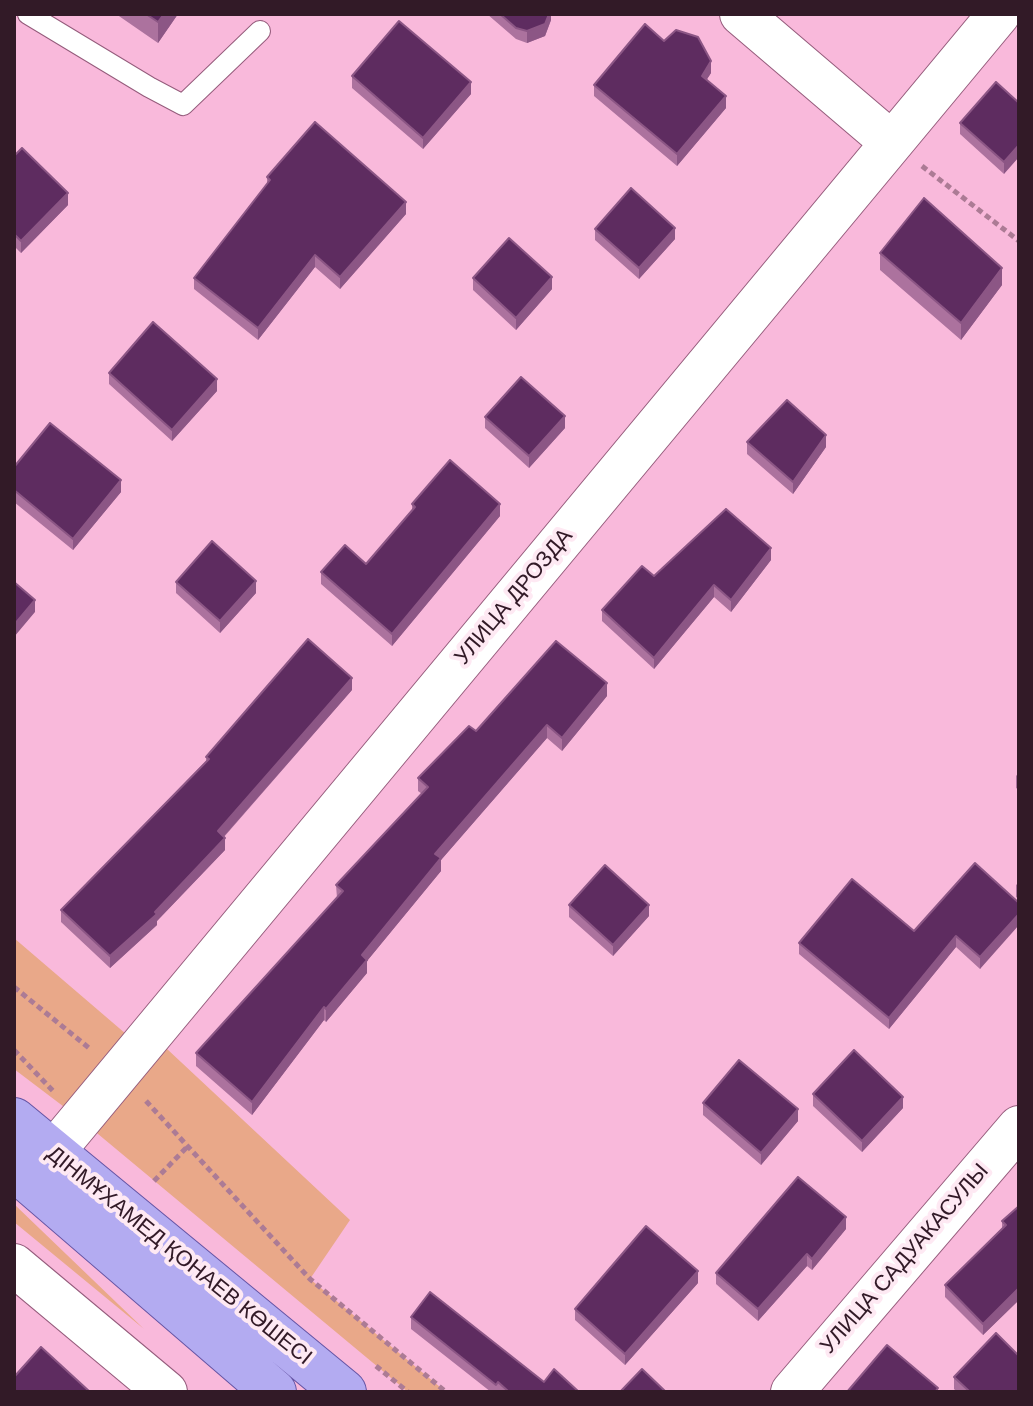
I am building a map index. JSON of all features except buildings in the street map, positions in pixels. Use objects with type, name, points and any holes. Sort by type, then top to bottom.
[{"type":"main road","name":"ДІНМҰХАМЕД ҚОНАЕВ КӨШЕСІ","points":[[14,1120],[32,1167],[274,1392]]},
{"type":"main road","name":"ДІНМҰХАМЕД ҚОНАЕВ КӨШЕСІ","points":[[32,1167],[344,1392]]},
{"type":"street","points":[[741,14],[891,142]]},
{"type":"street","name":"УЛИЦА ДРОЗДА","points":[[32,1167],[119,1073],[999,14]]},
{"type":"street","name":"УЛИЦА САДУАКАСУЛЫ","points":[[792,1392],[1019,1127]]},
{"type":"street","points":[[16,1272],[166,1392]]},
{"type":"lane","points":[[28,14],[183,105],[260,31]]},
{"type":"path","points":[[891,142],[1019,241]]},
{"type":"path","points":[[14,987],[119,1073],[310,1279],[446,1392]]},
{"type":"path","points":[[154,1181],[188,1146]]},
{"type":"shaded area","points":[[14,938],[140,1046],[151,1034],[350,1220],[310,1279],[446,1392],[408,1392],[80,1119],[14,1069]]},
{"type":"shaded area","points":[[14,1204],[144,1329],[14,1222]]}]
